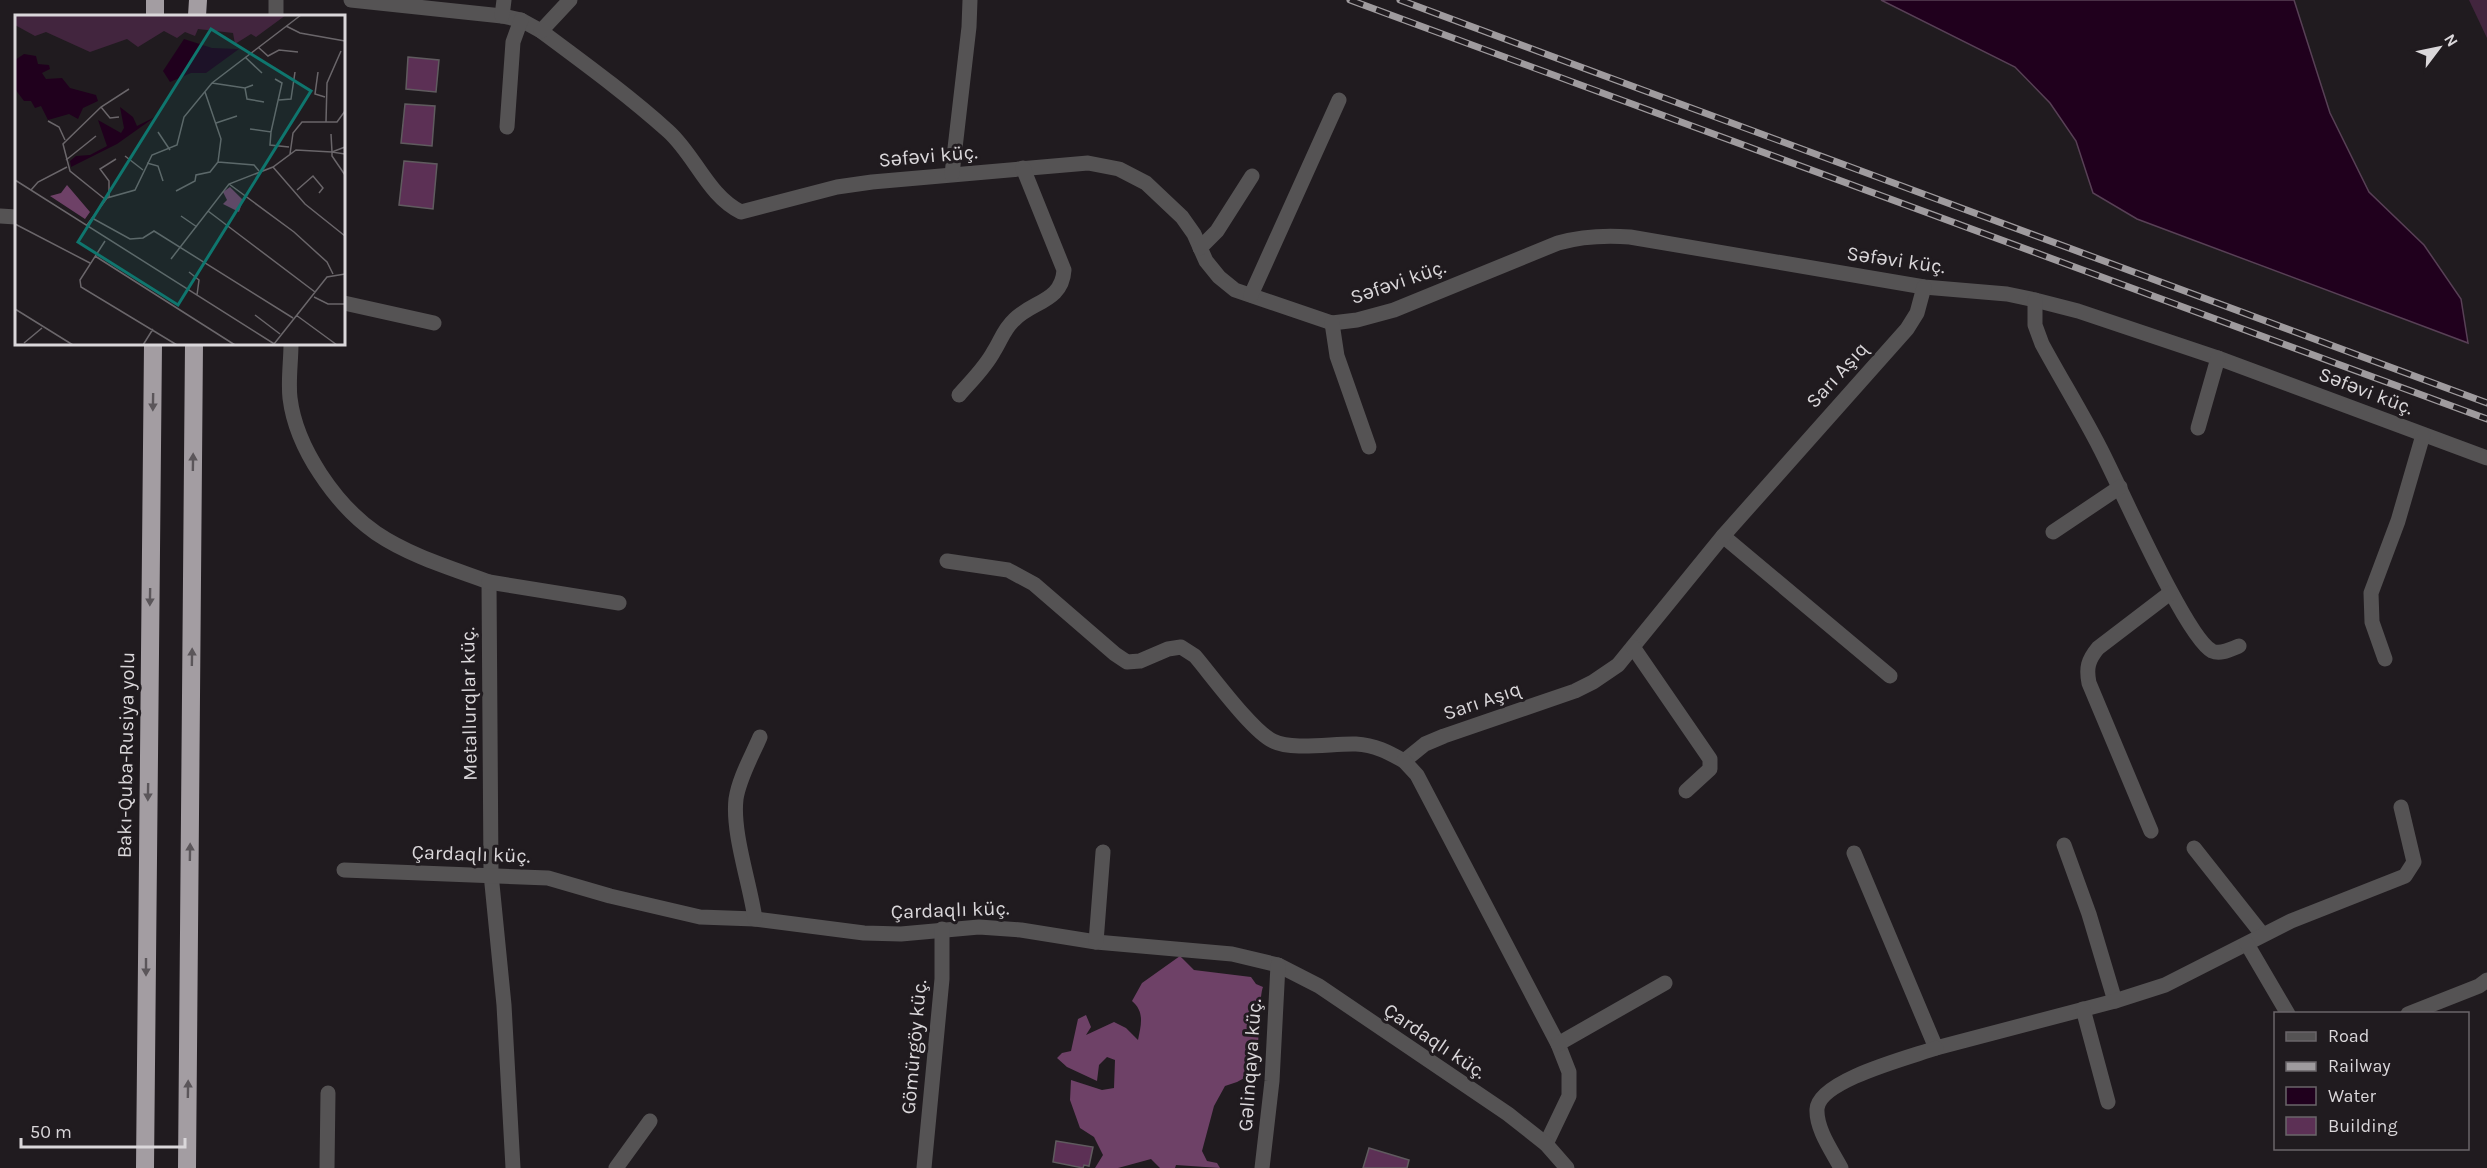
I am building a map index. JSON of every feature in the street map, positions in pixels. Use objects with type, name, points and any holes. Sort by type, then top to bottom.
[{"type":"highway","points":[[197,15],[198,0]]},
{"type":"highway","name":"Bakı-Quba-Rusiya yolu","points":[[145,1168],[153,345]]},
{"type":"highway","points":[[187,1168],[195,345]]},
{"type":"street","name":"Səfəvi küç.","points":[[351,0],[521,20],[541,31],[669,132],[689,154],[718,196],[741,212],[837,187],[952,174],[1088,163],[1119,169],[1146,183],[1182,217],[1206,261],[1218,277],[1235,290],[1332,322],[1357,321],[1394,310],[1578,237],[1602,235],[1630,237],[1923,287],[2007,294],[2078,311],[2218,358],[2487,458]]},
{"type":"street","points":[[502,16],[504,0]]},
{"type":"street","points":[[541,31],[570,0]]},
{"type":"street","points":[[952,174],[970,0]]},
{"type":"street","points":[[507,128],[513,42],[521,20]]},
{"type":"street","points":[[1251,295],[1339,100]]},
{"type":"street","points":[[959,395],[982,369],[1005,330],[1015,318],[1059,290],[1063,279],[1064,270],[1023,168]]},
{"type":"street","points":[[1200,248],[1217,231],[1252,176]]},
{"type":"street","points":[[0,216],[15,217]]},
{"type":"street","name":"Sarı Aşıq","points":[[1404,761],[1425,744],[1584,687],[1618,665],[1723,536],[1907,329],[1917,313],[1923,287]]},
{"type":"street","points":[[2035,300],[2035,325],[2042,344],[2120,487],[2170,593],[2202,641],[2212,651],[2222,652],[2239,646]]},
{"type":"street","points":[[345,303],[434,323]]},
{"type":"street","points":[[1332,322],[1336,356],[1369,447]]},
{"type":"street","points":[[291,345],[290,398],[297,427],[311,462],[355,515],[376,533],[414,554],[489,582],[619,603]]},
{"type":"street","points":[[2198,428],[2218,358]]},
{"type":"street","points":[[2385,658],[2372,622],[2370,593],[2398,521],[2423,435]]},
{"type":"street","points":[[2053,532],[2120,487]]},
{"type":"street","points":[[1723,536],[1890,676]]},
{"type":"street","points":[[947,561],[1008,570],[1034,584],[1127,662],[1140,662],[1168,649],[1181,647],[1195,656],[1260,733],[1275,742],[1292,745],[1358,744],[1380,748],[1404,761],[1417,775],[1558,1044],[1569,1072],[1569,1096],[1546,1144]]},
{"type":"street","name":"Metallurqlar küç.","points":[[489,582],[491,874],[504,1005],[513,1168]]},
{"type":"street","points":[[2151,831],[2086,671],[2089,660],[2098,648],[2170,593]]},
{"type":"street","points":[[1633,647],[1710,759],[1710,769],[1686,791]]},
{"type":"street","points":[[755,920],[751,890],[735,818],[737,796],[760,737]]},
{"type":"street","points":[[1841,1168],[1818,1120],[1817,1107],[1824,1094],[1862,1074],[1936,1048],[2115,1001],[2165,985],[2247,944],[2262,934],[2405,876],[2414,862],[2401,807]]},
{"type":"street","points":[[2064,845],[2089,914],[2115,1001]]},
{"type":"street","points":[[2194,848],[2262,934]]},
{"type":"street","points":[[1096,942],[1103,852]]},
{"type":"street","points":[[1854,853],[1936,1048]]},
{"type":"street","name":"Çardaqlı küç.","points":[[344,870],[548,878],[610,896],[700,917],[755,920],[864,933],[901,934],[979,927],[1022,930],[1096,942],[1232,954],[1278,964],[1319,986],[1508,1114],[1546,1144],[1567,1168]]},
{"type":"street","name":"Gömürgöy küç.","points":[[924,1168],[942,979],[942,929]]},
{"type":"street","points":[[2247,944],[2287,1012]]},
{"type":"street","name":"Gəlinqaya küç.","points":[[1262,1168],[1272,1081],[1278,964]]},
{"type":"street","points":[[2413,1012],[2479,986],[2487,980]]},
{"type":"street","points":[[1558,1044],[1665,983]]},
{"type":"street","points":[[2083,1009],[2108,1102]]},
{"type":"street","points":[[327,1168],[328,1093]]},
{"type":"street","points":[[616,1168],[650,1121]]},
{"type":"shaded area","points":[[2469,0],[2487,0],[2487,38]]},
{"type":"shaded area","points":[[1180,956],[1194,970],[1251,977],[1256,984],[1263,987],[1257,1071],[1225,1086],[1214,1106],[1202,1151],[1207,1161],[1217,1163],[1220,1168],[1176,1165],[1175,1168],[1160,1168],[1151,1159],[1118,1168],[1095,1168],[1103,1155],[1094,1137],[1080,1128],[1070,1100],[1071,1080],[1102,1090],[1114,1088],[1115,1060],[1107,1057],[1099,1065],[1097,1081],[1067,1067],[1057,1058],[1062,1053],[1071,1051],[1078,1019],[1086,1015],[1091,1027],[1086,1035],[1114,1022],[1126,1028],[1138,1040],[1140,1014],[1132,1001],[1142,983]]},
{"type":"water","points":[[1881,0],[2294,0],[2330,113],[2369,192],[2424,245],[2461,299],[2468,343],[2137,219],[2093,193],[2076,141],[2050,103],[2015,67]]},
{"type":"building","points":[[408,57],[439,60],[436,92],[406,89]]},
{"type":"building","points":[[405,104],[435,106],[432,146],[401,143]]},
{"type":"building","points":[[404,161],[437,164],[433,209],[399,205]]},
{"type":"building","points":[[1056,1141],[1093,1147],[1089,1166],[1084,1165],[1083,1168],[1053,1162]]},
{"type":"building","points":[[1369,1148],[1409,1160],[1407,1168],[1363,1168]]},
{"type":"railway","points":[[1350,0],[2487,419]]},
{"type":"railway","points":[[1400,0],[2487,403]]}]
